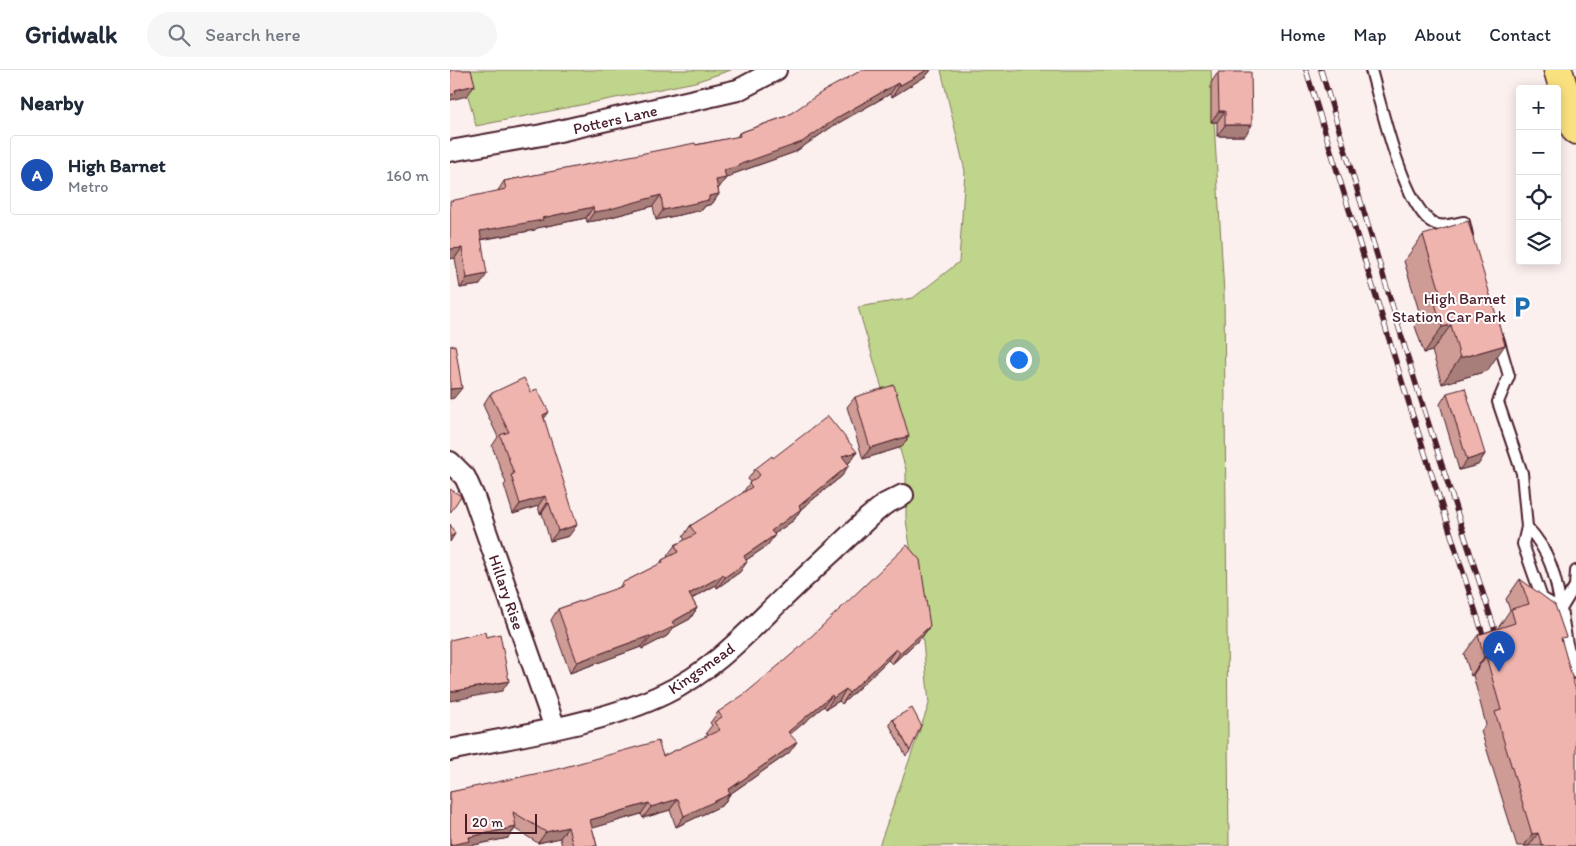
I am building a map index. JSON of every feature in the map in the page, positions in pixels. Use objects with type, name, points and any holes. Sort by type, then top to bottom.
[{"type":"main road","points":[[1558,70],[1576,130]]},
{"type":"street","name":"Potters Lane","points":[[450,151],[542,135],[738,90],[776,70]]},
{"type":"street","name":"Hillary Rise","points":[[450,462],[465,477],[474,496],[555,728]]},
{"type":"street","name":"Kingsmead","points":[[450,750],[555,728],[633,708],[668,693],[698,674],[736,645],[869,517],[885,504],[903,495]]},
{"type":"lane","points":[[1372,70],[1385,121],[1415,201],[1430,221],[1442,226],[1464,222],[1472,250]]},
{"type":"lane","points":[[1493,323],[1509,376],[1498,402],[1522,474],[1527,527],[1523,544],[1542,598],[1562,609]]},
{"type":"lane","points":[[1527,527],[1541,541],[1556,577],[1567,644],[1576,673]]},
{"type":"lane","points":[[1562,609],[1575,586],[1576,571]]},
{"type":"green space","points":[[461,70],[731,70],[695,82],[476,126]]},
{"type":"green space","points":[[941,70],[1211,70],[1224,293],[1229,846],[879,846],[929,704],[920,610],[906,520],[906,470],[858,307],[913,298],[959,262],[965,171]]},
{"type":"building","points":[[450,70],[471,70],[475,85],[455,90],[456,93],[450,95]]},
{"type":"building","points":[[862,70],[927,70],[899,86],[898,83],[840,116],[802,142],[724,170],[726,178],[716,180],[719,194],[709,196],[709,200],[663,210],[661,195],[607,210],[594,212],[593,207],[542,218],[543,220],[480,231],[487,274],[467,278],[462,248],[450,249],[450,201],[506,189],[504,181],[695,143],[696,145],[740,136],[739,133],[787,116],[822,92]]},
{"type":"building","points":[[1218,72],[1251,72],[1252,125],[1225,125],[1225,111],[1219,111]]},
{"type":"building","points":[[1468,221],[1505,345],[1460,358],[1451,325],[1442,327],[1434,300],[1442,298],[1423,235]]},
{"type":"building","points":[[455,345],[462,388],[450,389],[450,346]]},
{"type":"building","points":[[524,378],[531,392],[537,389],[549,412],[543,415],[577,525],[558,531],[545,496],[520,504],[511,475],[514,474],[500,435],[509,432],[490,394]]},
{"type":"building","points":[[894,385],[909,436],[870,448],[855,397]]},
{"type":"building","points":[[1465,388],[1485,454],[1467,460],[1447,393]]},
{"type":"building","points":[[828,416],[857,452],[842,456],[849,465],[799,506],[801,509],[771,531],[775,535],[744,556],[747,562],[725,577],[723,575],[689,594],[697,608],[672,622],[675,626],[650,638],[649,636],[577,662],[558,609],[623,586],[622,583],[678,552],[675,545],[696,534],[690,526],[752,487],[749,483],[760,475],[755,469],[772,456],[773,458]]},
{"type":"building","points":[[450,489],[461,496],[450,513]]},
{"type":"building","points":[[450,524],[455,534],[450,537]]},
{"type":"building","points":[[907,545],[920,560],[930,626],[900,653],[896,649],[849,693],[846,689],[833,698],[832,695],[788,732],[797,742],[728,790],[730,794],[684,816],[678,799],[651,807],[649,803],[590,820],[597,846],[573,846],[568,827],[546,832],[513,812],[516,827],[469,837],[470,841],[450,845],[450,792],[558,769],[658,741],[663,756],[720,730],[714,722],[722,717],[718,712],[746,693],[798,649]]},
{"type":"building","points":[[1520,579],[1555,605],[1566,637],[1561,638],[1576,691],[1576,846],[1542,846],[1538,833],[1532,834],[1495,712],[1501,710],[1478,635],[1515,623],[1511,609],[1529,604]]},
{"type":"building","points":[[485,632],[486,637],[500,634],[509,681],[450,692],[450,640]]},
{"type":"building","points":[[912,708],[921,725],[910,751],[893,719]]},
{"type":"railway","points":[[1306,70],[1405,391],[1487,647]]},
{"type":"railway","points":[[1321,70],[1415,381],[1499,643]]},
{"type":"place","name":"High Barnet Station Car Park","points":[[1522,307]]},
{"type":"place","name":"High Barnet","points":[[1499,672]]}]
